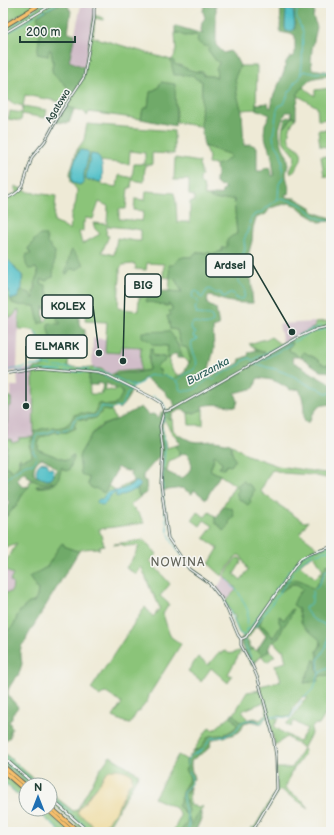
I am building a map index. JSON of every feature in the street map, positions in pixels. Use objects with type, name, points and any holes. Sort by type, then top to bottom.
[{"type":"highway","points":[[3,27],[42,3]]},
{"type":"highway","points":[[3,766],[18,779]]},
{"type":"highway","points":[[3,771],[18,784]]},
{"type":"highway","points":[[58,814],[79,832]]},
{"type":"highway","points":[[56,817],[73,832]]},
{"type":"street","points":[[3,34],[55,3]]},
{"type":"street","name":"Agatowa","points":[[3,200],[12,196],[22,188],[32,157],[45,140],[83,78],[96,3]]},
{"type":"street","points":[[164,411],[173,409],[308,333],[320,328],[331,326]]},
{"type":"street","points":[[3,373],[40,367],[91,371],[105,374],[159,401],[162,405],[164,411],[160,426],[163,451],[161,484],[168,538],[190,569],[209,584],[226,606],[257,676],[273,735],[276,756],[277,790],[252,832]]},
{"type":"street","points":[[241,639],[246,637],[300,559],[309,554],[331,547]]},
{"type":"street","points":[[3,757],[26,777]]},
{"type":"street","points":[[58,805],[89,832]]},
{"type":"shaded area","points":[[81,5],[95,8],[86,68],[69,61]]},
{"type":"shaded area","points":[[19,310],[17,370],[34,368],[35,370],[33,371],[34,432],[33,437],[20,438],[20,441],[12,443],[6,440],[8,406],[11,406],[11,385],[18,386],[17,371],[3,373],[3,317],[12,317],[16,311]]},
{"type":"shaded area","points":[[315,322],[316,327],[283,342],[279,324]]},
{"type":"shaded area","points":[[93,338],[106,339],[105,352],[121,346],[141,347],[140,371],[115,372],[111,375],[101,369],[92,368]]},
{"type":"shaded area","points":[[3,568],[13,574],[11,592],[3,593]]},
{"type":"shaded area","points":[[224,576],[236,590],[226,601],[217,589]]},
{"type":"green space","points":[[3,3],[39,3],[3,25]]},
{"type":"green space","points":[[44,3],[61,3],[38,15],[49,50],[51,50],[53,74],[66,85],[72,93],[83,78],[94,15],[104,18],[103,20],[95,18],[93,37],[171,60],[174,57],[176,49],[175,33],[191,36],[196,35],[209,47],[208,50],[219,62],[217,77],[203,75],[202,72],[196,72],[180,65],[172,68],[193,75],[202,81],[201,127],[176,122],[176,107],[171,84],[161,82],[158,88],[150,92],[148,107],[143,109],[141,119],[89,112],[87,116],[84,112],[65,106],[67,103],[25,95],[23,106],[11,103],[11,101],[3,100],[3,29]]},
{"type":"green space","points":[[61,3],[69,3],[68,8],[71,11],[68,32],[75,34],[69,61],[86,68],[83,78],[73,95],[64,83],[53,74],[51,50],[49,50],[48,56],[37,54],[40,33],[44,32],[37,17],[46,10]]},
{"type":"green space","points":[[205,3],[216,6],[216,45],[224,53],[230,51],[240,66],[235,77],[237,95],[242,112],[244,146],[250,144],[257,147],[257,171],[262,171],[269,167],[272,176],[274,176],[272,155],[264,134],[265,124],[270,115],[256,109],[256,103],[268,103],[269,107],[271,108],[273,97],[284,72],[286,62],[295,53],[295,35],[280,32],[281,3],[290,3],[289,5],[293,7],[295,3],[316,3],[313,17],[317,27],[312,49],[312,69],[331,72],[331,81],[330,76],[313,78],[307,82],[297,95],[299,96],[296,106],[296,118],[293,116],[284,127],[285,119],[291,117],[292,112],[286,112],[279,131],[283,148],[288,158],[286,175],[289,189],[288,194],[285,194],[286,197],[295,198],[309,206],[314,212],[331,218],[331,221],[319,222],[297,206],[289,203],[270,208],[266,214],[256,218],[246,263],[247,271],[251,279],[253,303],[230,302],[208,296],[207,304],[216,309],[219,326],[213,328],[214,349],[206,380],[216,373],[223,372],[239,363],[240,359],[248,356],[249,352],[257,350],[265,352],[267,355],[291,342],[293,344],[289,347],[289,350],[295,353],[298,357],[292,357],[293,362],[321,379],[331,383],[331,404],[319,406],[309,422],[307,422],[304,420],[303,400],[299,389],[291,390],[275,381],[259,378],[257,379],[254,388],[235,393],[238,401],[236,407],[206,405],[202,406],[203,409],[194,413],[188,413],[184,410],[180,410],[172,414],[172,419],[168,420],[163,415],[160,426],[163,455],[159,457],[143,475],[143,480],[146,481],[147,492],[140,497],[137,489],[139,488],[135,482],[129,486],[128,484],[133,480],[130,474],[131,472],[117,467],[104,493],[88,485],[89,478],[81,474],[79,457],[91,435],[102,426],[141,407],[148,415],[153,414],[159,418],[161,412],[175,407],[173,400],[166,395],[165,391],[144,378],[140,383],[134,386],[113,376],[121,373],[136,373],[149,370],[150,348],[152,348],[153,356],[164,357],[165,359],[164,362],[157,366],[161,375],[174,379],[177,375],[179,376],[185,372],[191,360],[187,348],[181,346],[177,330],[170,329],[167,316],[171,315],[169,311],[172,310],[172,308],[168,304],[168,306],[147,302],[146,300],[151,295],[146,290],[182,292],[175,279],[170,278],[169,265],[174,265],[181,258],[192,257],[195,253],[201,252],[216,254],[222,251],[222,248],[227,247],[227,240],[237,234],[234,199],[220,200],[210,198],[210,196],[222,194],[222,191],[225,190],[225,188],[219,186],[215,182],[217,174],[216,165],[225,162],[231,155],[204,146],[201,127],[202,81],[196,79],[193,75],[174,75],[171,62],[171,60],[174,61],[174,64],[194,71],[203,72],[203,75],[217,77],[216,68],[219,62],[216,61],[208,50],[209,47],[198,42],[198,37],[196,35],[184,36],[180,33],[175,33],[176,26],[203,34],[201,30],[202,22],[205,18],[203,11]],"holes":[[[289,7],[294,8],[294,30],[286,31],[285,22],[287,12]]]},
{"type":"green space","points":[[240,66],[257,66],[256,109],[241,110],[237,95],[235,77]]},
{"type":"green space","points":[[161,82],[175,84],[175,126],[141,119],[143,109],[148,107],[150,92],[158,88]]},
{"type":"green space","points":[[303,87],[315,96],[315,90],[331,88],[331,119],[318,120],[317,107],[297,95]]},
{"type":"green space","points":[[23,106],[47,110],[45,118],[22,114],[21,121],[8,119],[10,111],[22,113]]},
{"type":"green space","points":[[65,106],[74,109],[69,123],[55,122]]},
{"type":"green space","points":[[293,116],[296,118],[292,123],[289,139],[290,142],[299,150],[301,160],[291,174],[290,171],[295,156],[285,144],[282,135],[283,126],[286,126]]},
{"type":"green space","points":[[87,124],[174,131],[174,154],[152,153],[152,165],[145,165],[144,182],[132,180],[131,188],[128,188],[126,209],[119,209],[119,219],[142,221],[144,211],[134,210],[135,199],[145,200],[146,191],[174,193],[177,222],[190,222],[190,202],[194,202],[194,196],[189,195],[189,180],[174,180],[175,158],[200,162],[199,166],[202,176],[200,178],[200,183],[203,185],[205,196],[210,196],[210,198],[220,200],[234,198],[237,235],[227,247],[216,254],[201,252],[192,257],[183,257],[175,279],[182,292],[169,291],[170,278],[163,277],[164,264],[147,263],[146,270],[135,269],[136,266],[134,264],[123,265],[120,268],[118,308],[138,311],[139,297],[143,297],[146,276],[161,277],[160,291],[147,290],[151,295],[150,297],[155,302],[167,306],[168,304],[173,308],[171,316],[167,316],[170,329],[177,330],[181,346],[187,348],[191,361],[189,363],[183,358],[179,346],[174,340],[148,340],[153,345],[168,346],[167,358],[170,358],[169,363],[177,375],[174,379],[161,375],[160,370],[158,370],[157,366],[165,359],[162,356],[149,355],[149,370],[113,375],[133,385],[134,386],[132,389],[127,388],[102,374],[89,372],[90,394],[102,394],[105,391],[115,391],[118,389],[124,392],[119,401],[113,405],[97,404],[98,406],[94,415],[74,415],[66,426],[46,428],[34,432],[33,370],[35,370],[34,368],[43,367],[44,365],[44,346],[34,330],[19,329],[19,310],[16,311],[12,317],[3,317],[3,292],[9,291],[12,303],[35,306],[40,323],[47,320],[48,309],[43,309],[43,306],[50,303],[50,297],[41,284],[42,279],[46,281],[33,243],[28,249],[31,254],[32,269],[36,268],[38,273],[34,298],[32,298],[28,292],[21,290],[23,276],[3,255],[3,200],[18,192],[15,190],[15,186],[29,192],[56,196],[54,222],[70,230],[71,216],[76,202],[77,190],[71,182],[70,173],[77,150],[84,140]],"holes":[[[79,150],[87,151],[89,153],[83,184],[76,184],[73,166]],[[130,151],[145,153],[145,164],[134,164],[132,178],[119,175],[117,187],[102,185],[102,181],[86,180],[91,154],[97,155],[100,161],[129,164]],[[99,202],[108,206],[107,224],[93,223],[95,229],[100,234],[82,244],[79,232],[83,231],[83,222],[85,222],[85,218],[93,219]],[[107,226],[128,227],[141,230],[141,241],[117,238],[114,255],[102,252],[109,236],[106,235]],[[58,309],[86,310],[85,321],[107,322],[105,352],[120,353],[122,346],[141,347],[140,371],[115,372],[111,375],[101,369],[68,367],[69,343],[51,340],[48,326],[60,324]]]},
{"type":"green space","points":[[331,129],[331,148],[320,146],[318,130]]},
{"type":"green space","points":[[204,146],[231,155],[221,164],[208,164],[209,157]]},
{"type":"green space","points":[[321,156],[331,157],[331,177],[324,176]]},
{"type":"green space","points":[[40,235],[45,235],[48,241],[46,242],[55,252],[53,277],[47,281],[42,279],[41,284],[46,285],[50,297],[50,303],[48,307],[43,307],[44,321],[39,324],[35,306],[18,305],[12,303],[11,299],[17,298],[21,290],[30,293],[32,298],[34,298],[33,292],[36,288],[35,281],[38,272],[36,268],[29,269],[26,264],[26,260],[27,254],[31,254],[28,249],[29,247]]},
{"type":"green space","points":[[72,250],[84,264],[78,269],[70,269],[67,274],[65,274],[69,256]]},
{"type":"green space","points":[[58,309],[79,310],[79,323],[85,330],[84,343],[77,342],[77,344],[51,340],[48,324],[60,324],[57,320]]},
{"type":"green space","points":[[331,321],[331,364],[324,365],[308,355],[301,354],[302,358],[298,357],[295,353],[289,350],[289,347],[292,344],[267,355],[265,352],[255,350],[255,348],[249,344],[271,337],[280,344],[315,327],[315,322]]},
{"type":"green space","points":[[169,331],[176,341],[183,358],[177,358],[177,354],[174,354],[170,358],[167,358],[168,346],[153,345],[142,337],[142,332]]},
{"type":"green space","points":[[304,352],[322,364],[331,364],[331,372],[321,371],[302,358],[301,354]]},
{"type":"green space","points":[[89,372],[102,374],[132,389],[127,399],[119,409],[117,407],[109,411],[103,410],[96,418],[86,420],[79,419],[74,424],[76,428],[67,432],[55,432],[41,436],[38,445],[39,450],[65,460],[73,455],[74,458],[69,470],[65,471],[62,467],[56,483],[45,487],[36,486],[48,485],[53,482],[42,483],[31,480],[26,472],[20,475],[17,479],[22,487],[29,486],[23,493],[16,507],[14,507],[10,513],[3,518],[3,508],[8,506],[9,501],[3,498],[3,446],[7,446],[5,466],[11,471],[19,465],[20,457],[20,460],[32,456],[30,441],[33,439],[34,432],[41,429],[66,426],[74,415],[82,413],[94,415],[98,403],[108,406],[114,405],[123,392],[118,389],[115,390],[115,388],[106,383],[105,391],[102,394],[100,392],[103,384],[97,383],[97,385],[89,385]],"holes":[[[42,458],[49,462],[57,470],[50,480],[35,476],[34,468],[36,463]]]},
{"type":"green space","points":[[3,397],[11,397],[11,406],[8,406],[6,440],[11,439],[12,443],[19,441],[19,438],[33,437],[29,445],[32,457],[20,461],[19,459],[19,465],[10,472],[8,467],[5,466],[7,447],[3,446]]},
{"type":"green space","points":[[203,409],[203,425],[189,425],[188,413],[194,413]]},
{"type":"green space","points":[[103,410],[111,410],[116,420],[97,429],[89,438],[80,454],[90,478],[88,485],[94,489],[106,490],[108,486],[113,488],[114,491],[120,490],[120,488],[128,484],[129,486],[138,482],[138,494],[140,497],[130,505],[139,514],[144,523],[99,529],[104,545],[99,546],[99,550],[98,548],[83,549],[79,551],[64,546],[47,567],[29,577],[38,590],[37,597],[34,602],[29,603],[21,610],[14,625],[3,635],[3,593],[12,591],[13,584],[10,581],[13,575],[3,568],[3,566],[17,543],[3,548],[3,518],[7,516],[14,507],[16,507],[23,493],[30,485],[29,482],[31,482],[31,480],[42,483],[53,483],[37,487],[54,484],[58,480],[62,467],[64,470],[68,468],[74,458],[72,455],[67,461],[39,450],[38,445],[41,436],[55,432],[67,432],[76,428],[74,424],[79,419],[86,420],[96,418]]},
{"type":"green space","points":[[163,415],[168,420],[172,419],[173,430],[177,434],[176,437],[164,419],[162,426],[166,448],[177,445],[176,448],[179,450],[179,456],[169,461],[167,470],[162,469],[163,456],[160,426]]},
{"type":"green space","points":[[177,434],[191,441],[215,441],[231,444],[231,450],[235,460],[232,465],[227,465],[224,469],[219,468],[222,466],[222,462],[214,455],[210,470],[220,475],[206,499],[194,490],[192,494],[182,488],[161,491],[162,469],[182,478],[192,466],[190,458],[185,453],[179,456],[179,450],[176,448],[177,445],[180,444],[176,437]]},
{"type":"green space","points":[[231,444],[247,455],[278,466],[331,474],[331,479],[312,475],[283,473],[274,470],[271,471],[261,490],[262,493],[302,521],[308,521],[300,533],[314,544],[317,549],[331,544],[331,564],[326,565],[318,583],[314,588],[312,589],[304,582],[294,579],[280,592],[292,584],[299,585],[303,589],[299,593],[298,608],[301,619],[311,632],[320,639],[321,644],[317,652],[319,673],[318,674],[316,668],[311,668],[304,683],[318,681],[319,676],[331,675],[331,705],[319,725],[315,724],[311,729],[312,732],[303,750],[305,750],[304,755],[291,773],[285,789],[303,801],[309,808],[281,790],[278,791],[254,832],[249,832],[252,827],[254,828],[277,790],[276,768],[292,768],[303,748],[287,737],[275,745],[268,717],[266,717],[261,724],[256,720],[249,719],[255,718],[260,720],[267,713],[264,702],[242,711],[248,720],[241,722],[234,714],[247,692],[261,690],[260,686],[281,681],[275,665],[286,662],[283,649],[281,650],[273,641],[279,638],[282,629],[292,613],[291,610],[284,620],[280,616],[279,621],[281,625],[274,638],[264,627],[260,625],[263,616],[254,626],[255,627],[249,637],[246,640],[241,639],[243,636],[239,633],[234,622],[235,617],[231,613],[225,601],[236,590],[224,576],[237,558],[240,558],[242,561],[234,574],[241,580],[248,570],[241,556],[238,555],[222,576],[209,564],[218,549],[204,538],[213,526],[204,520],[200,526],[192,520],[197,512],[205,517],[209,512],[215,516],[216,522],[223,530],[228,527],[233,514],[229,509],[223,506],[235,485],[210,470],[214,455],[222,462],[221,469],[227,465],[232,465],[233,459]],"holes":[[[314,555],[323,570],[315,578],[300,565]],[[303,696],[308,698],[286,724],[291,727],[294,721],[307,729],[299,742],[274,726],[279,719],[275,717],[290,717],[295,705]]]},
{"type":"green space","points":[[242,481],[254,490],[250,499],[251,502],[248,505],[239,499],[236,493],[239,490],[237,485]]},
{"type":"green space","points":[[223,506],[229,509],[232,508],[234,516],[230,519],[228,527],[223,531],[219,525],[215,523],[215,516],[217,517]]},
{"type":"green space","points":[[144,540],[157,554],[150,561],[170,584],[160,596],[169,604],[163,614],[171,637],[181,644],[149,695],[147,702],[139,712],[137,712],[129,724],[113,717],[122,703],[106,693],[100,696],[91,689],[145,607],[153,617],[160,608],[142,568],[141,567],[136,574],[126,568],[139,546],[126,546],[121,544],[113,545]]},
{"type":"green space","points":[[62,543],[64,546],[79,551],[34,625],[26,641],[22,645],[20,651],[22,664],[18,676],[9,687],[8,691],[9,696],[18,707],[12,715],[12,719],[9,721],[12,728],[10,731],[10,737],[3,742],[3,635],[14,625],[21,610],[29,603],[34,602],[37,597],[38,590],[29,577],[47,567]]},
{"type":"green space","points":[[331,564],[331,675],[319,676],[318,681],[304,683],[314,659],[318,674],[319,673],[317,652],[321,644],[319,639],[304,627],[301,622],[298,608],[293,605],[297,596],[303,590],[301,587],[297,584],[292,584],[280,592],[278,591],[285,581],[294,580],[300,580],[314,588],[318,583],[326,565]]},
{"type":"green space","points":[[293,609],[279,637],[270,645],[268,652],[262,655],[257,650],[266,636],[258,626],[253,626],[261,615],[263,616],[260,625],[264,627],[273,638],[281,625],[279,622],[279,616],[284,620]]},
{"type":"green space","points":[[245,638],[249,643],[249,646],[254,649],[248,651],[253,662],[262,655],[252,666],[241,645],[241,639]]},
{"type":"green space","points":[[268,648],[275,656],[267,662],[261,655],[253,662],[247,651],[254,649],[262,655]]},
{"type":"green space","points":[[226,651],[231,653],[241,651],[228,674],[232,676],[228,683],[211,668],[201,682],[188,671],[198,657],[208,665],[219,652],[221,654],[222,652]]},
{"type":"green space","points":[[234,714],[241,722],[253,720],[260,723],[251,721],[244,723],[239,732],[213,739],[210,744],[211,746],[205,752],[192,760],[191,767],[194,779],[192,780],[187,791],[186,802],[189,811],[187,815],[178,805],[180,803],[182,792],[190,778],[185,770],[187,767],[186,762],[194,750],[199,750],[202,747],[208,737],[213,735],[224,735],[237,726],[231,716]]},
{"type":"green space","points":[[230,716],[237,726],[225,734],[219,736],[209,736],[199,750],[194,750],[209,727],[214,730]]},
{"type":"green space","points":[[3,752],[32,777],[18,777],[3,764]]},
{"type":"green space","points":[[178,755],[187,760],[186,762],[190,778],[184,788],[180,803],[178,805],[185,814],[187,808],[186,795],[190,787],[189,797],[191,806],[199,808],[202,806],[203,807],[195,817],[193,825],[191,825],[187,816],[187,822],[182,832],[173,832],[180,814],[176,808],[154,798]]},
{"type":"green space","points":[[110,756],[139,774],[105,832],[84,832],[58,808],[58,799],[73,811],[77,810],[99,771]],"holes":[[[116,769],[132,778],[120,803],[106,823],[91,824],[78,813],[89,795],[100,783],[104,775],[108,771]]]},
{"type":"green space","points":[[3,774],[18,786],[18,795],[3,782]]},
{"type":"green space","points":[[201,811],[201,819],[195,832],[182,832],[187,822],[187,816],[189,817],[192,825],[196,815]]},
{"type":"green space","points":[[43,817],[53,817],[70,832],[61,832]]},
{"type":"sand","points":[[112,769],[123,770],[130,773],[132,775],[132,782],[129,784],[115,812],[101,830],[98,831],[93,828],[89,821],[77,813],[100,783],[104,775]]},
{"type":"water","points":[[288,8],[293,10],[295,24],[292,31],[286,31],[285,27],[286,9]]},
{"type":"water","points":[[80,150],[87,151],[89,153],[84,174],[84,183],[79,185],[73,183],[72,171]]},
{"type":"water","points":[[91,154],[97,155],[100,161],[102,170],[101,182],[86,179]]},
{"type":"water","points":[[3,255],[22,275],[22,288],[17,298],[11,299],[9,291],[3,292]]},
{"type":"water","points":[[42,462],[47,463],[49,468],[52,468],[54,474],[51,479],[47,480],[37,476],[37,468]]},
{"type":"water","points":[[135,482],[138,482],[141,485],[137,489],[118,497],[115,496],[117,494],[116,493],[111,495],[104,505],[97,502],[99,499],[103,499],[108,493],[124,489]]},
{"type":"waterway","points":[[41,6],[46,3]]},
{"type":"waterway","points":[[47,9],[58,3]]},
{"type":"waterway","points":[[177,382],[180,378],[193,370],[197,362],[192,348],[192,341],[197,339],[193,336],[196,333],[192,331],[192,324],[194,322],[206,325],[213,322],[210,315],[197,314],[195,308],[198,301],[193,298],[193,293],[196,291],[198,292],[202,298],[207,290],[210,289],[215,293],[221,293],[222,296],[225,297],[229,293],[232,293],[236,299],[244,298],[244,287],[238,281],[238,278],[242,274],[238,267],[245,249],[244,240],[250,220],[255,214],[260,213],[278,199],[279,184],[283,177],[283,162],[280,151],[274,142],[273,136],[277,110],[279,106],[284,104],[289,92],[293,88],[294,83],[300,78],[303,32],[296,16],[299,3]]},
{"type":"waterway","points":[[3,31],[36,8]]},
{"type":"waterway","points":[[39,14],[45,10]]},
{"type":"waterway","points":[[3,35],[22,25],[36,15]]},
{"type":"waterway","points":[[300,75],[304,71],[313,73],[331,73]]},
{"type":"waterway","points":[[278,199],[289,200],[297,203],[320,219],[331,220]]},
{"type":"waterway","points":[[326,325],[331,325]]},
{"type":"waterway","points":[[297,336],[322,326]]},
{"type":"waterway","points":[[293,342],[312,332],[331,328]]},
{"type":"waterway","points":[[34,330],[45,347],[43,365]]},
{"type":"waterway","points":[[282,345],[294,338]]},
{"type":"waterway","points":[[255,364],[291,344]]},
{"type":"waterway","points":[[253,360],[279,346]]},
{"type":"waterway","name":"Burzanka","points":[[133,387],[141,383],[147,376],[159,375],[169,377],[177,381],[180,390],[189,391],[193,390],[210,378],[214,380],[217,376],[241,364],[244,360],[250,358],[253,362]]},
{"type":"waterway","name":"Burzanka","points":[[254,364],[275,369],[293,376],[326,393],[331,393]]},
{"type":"waterway","points":[[30,366],[52,366]]},
{"type":"waterway","points":[[16,369],[26,367]]},
{"type":"waterway","points":[[55,367],[73,368]]},
{"type":"waterway","points":[[78,368],[89,369]]},
{"type":"waterway","points":[[10,370],[14,369]]},
{"type":"waterway","points":[[94,369],[111,375]]},
{"type":"waterway","points":[[3,371],[8,370]]},
{"type":"waterway","points":[[27,371],[33,370]]},
{"type":"waterway","points":[[36,370],[62,371]]},
{"type":"waterway","points":[[17,372],[24,371]]},
{"type":"waterway","points":[[65,371],[84,372]]},
{"type":"waterway","points":[[92,372],[102,374],[127,388],[132,388]]},
{"type":"waterway","points":[[114,377],[134,386]]},
{"type":"waterway","name":"Burzanka","points":[[3,481],[24,465],[35,462],[37,456],[33,452],[35,438],[38,434],[55,430],[62,431],[71,428],[74,420],[78,417],[96,416],[102,406],[111,409],[120,407],[126,398],[127,393],[132,389]]},
{"type":"waterway","points":[[153,396],[162,401],[166,409]]},
{"type":"waterway","points":[[162,423],[164,418]]},
{"type":"waterway","points":[[162,427],[165,450],[163,468]]},
{"type":"waterway","points":[[163,470],[163,493],[168,532]]},
{"type":"waterway","points":[[169,534],[182,556]]},
{"type":"waterway","points":[[319,549],[331,545]]},
{"type":"waterway","points":[[316,554],[331,549]]},
{"type":"waterway","points":[[292,569],[302,556],[316,550]]},
{"type":"waterway","points":[[287,582],[301,562],[313,555]]},
{"type":"waterway","points":[[183,558],[186,562]]},
{"type":"waterway","points":[[281,583],[290,570]]},
{"type":"waterway","points":[[315,589],[320,583],[326,570],[331,571]]},
{"type":"waterway","points":[[226,579],[229,582]]},
{"type":"waterway","points":[[255,627],[286,583]]},
{"type":"waterway","points":[[273,594],[280,584]]},
{"type":"waterway","points":[[231,585],[239,593],[248,611],[247,631]]},
{"type":"waterway","points":[[269,716],[290,718],[301,701],[314,688],[319,674],[318,660],[326,647],[328,632],[324,624],[314,620],[305,609],[306,606],[312,602],[313,591]]},
{"type":"waterway","points":[[225,601],[239,633],[244,636],[272,597]]},
{"type":"waterway","points":[[246,640],[244,643],[254,664]]},
{"type":"waterway","points":[[319,673],[331,667]]},
{"type":"waterway","points":[[188,832],[189,823],[183,792],[192,781],[187,765],[189,758],[202,750],[211,738],[232,733],[243,721],[246,720],[254,720],[261,723],[266,716]]},
{"type":"waterway","points":[[3,754],[29,777]]},
{"type":"waterway","points":[[3,761],[22,777]]},
{"type":"waterway","points":[[3,781],[18,794]]},
{"type":"waterway","points":[[58,802],[72,813]]},
{"type":"waterway","points":[[74,816],[92,832]]},
{"type":"waterway","points":[[44,817],[61,832]]},
{"type":"place","name":"Ardsel","points":[[292,332]]},
{"type":"place","name":"KOLEX","points":[[99,353]]},
{"type":"place","name":"BIG","points":[[123,361]]},
{"type":"place","name":"ELMARK","points":[[26,406]]},
{"type":"district","name":"NOWINA","points":[[178,562]]}]
